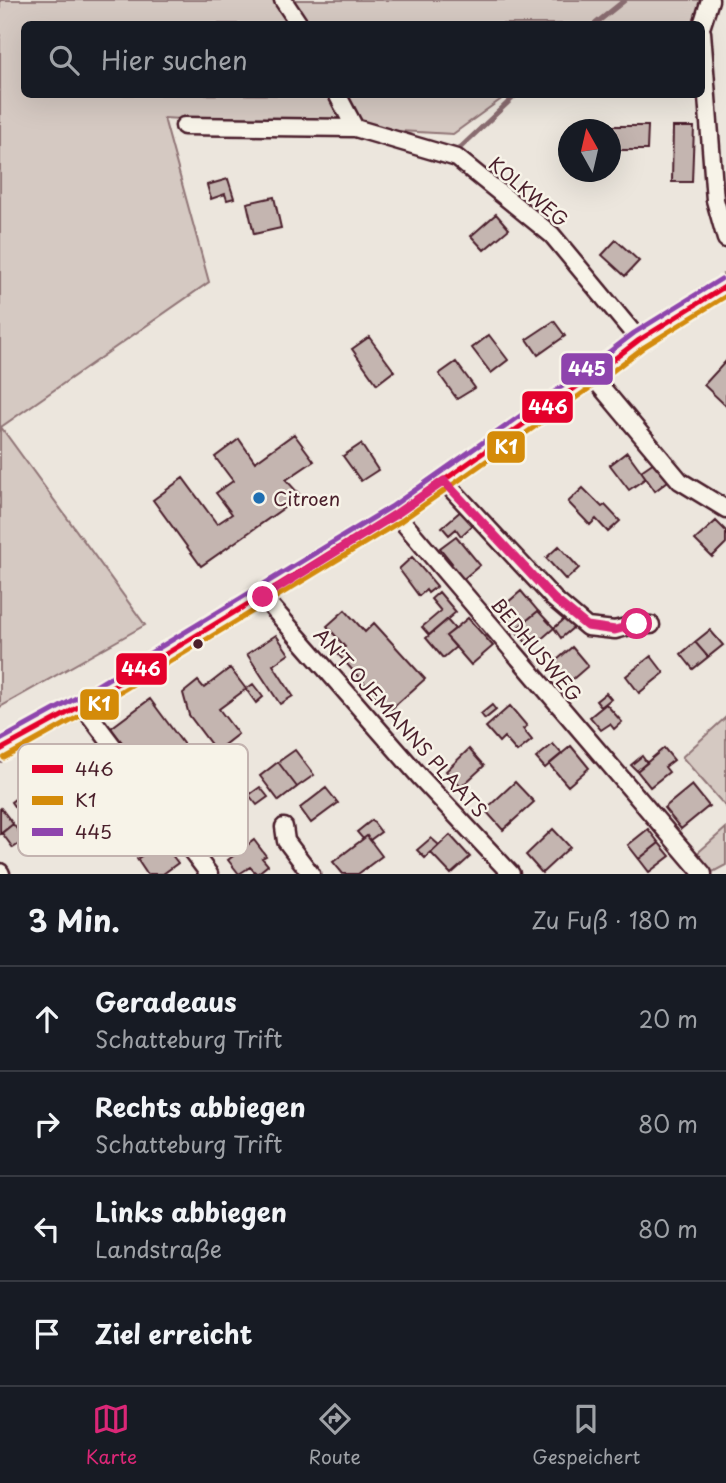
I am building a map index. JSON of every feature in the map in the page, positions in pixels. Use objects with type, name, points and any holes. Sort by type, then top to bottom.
[{"type":"street","points":[[283,0],[297,21]]},
{"type":"street","points":[[703,21],[710,0]]},
{"type":"street","points":[[705,71],[715,200],[726,239]]},
{"type":"street","points":[[339,98],[355,128]]},
{"type":"street","name":"KOLKWEG","points":[[184,126],[355,128],[457,158],[552,235],[639,340]]},
{"type":"street","points":[[0,750],[82,705],[396,514],[639,340],[726,286]]},
{"type":"street","points":[[592,376],[680,481],[726,509]]},
{"type":"street","points":[[444,481],[554,599],[587,626],[615,630],[637,624],[651,625]]},
{"type":"street","name":"BEDHUSWEG","points":[[396,514],[703,874]]},
{"type":"street","name":"AN'T OJEMANNS PLAATS","points":[[263,597],[420,777],[511,874]]},
{"type":"street","points":[[82,705],[111,744]]},
{"type":"street","points":[[284,827],[286,842],[311,874]]},
{"type":"street","points":[[195,856],[209,874]]},
{"type":"shaded area","points":[[0,0],[701,0],[695,21],[21,21],[21,98],[503,98],[453,134],[164,118],[209,282],[1,427],[145,625],[0,707]]},
{"type":"shaded area","points":[[726,717],[726,807],[682,757]]},
{"type":"shaded area","points":[[726,828],[726,865],[709,874],[693,857]]},
{"type":"building","points":[[621,126],[648,126],[647,150],[621,150]]},
{"type":"building","points":[[673,127],[694,127],[692,182],[672,182]]},
{"type":"building","points":[[228,179],[234,198],[227,200],[225,194],[211,199],[207,185]]},
{"type":"building","points":[[274,197],[281,228],[254,234],[247,203]]},
{"type":"building","points":[[496,214],[509,229],[484,250],[471,236]]},
{"type":"building","points":[[616,240],[639,261],[625,276],[602,255]]},
{"type":"building","points":[[554,321],[565,336],[538,355],[527,339]]},
{"type":"building","points":[[489,335],[508,360],[491,373],[472,348]]},
{"type":"building","points":[[369,337],[394,371],[377,384],[352,349]]},
{"type":"building","points":[[726,361],[726,406],[704,385]]},
{"type":"building","points":[[456,362],[475,388],[457,399],[439,374]]},
{"type":"building","name":"Citroen","points":[[294,434],[314,461],[286,480],[301,496],[201,566],[153,500],[183,478],[217,524],[232,514],[216,493],[233,481],[215,457],[239,439],[255,462]]},
{"type":"building","points":[[361,444],[378,470],[361,481],[343,456]]},
{"type":"building","points":[[627,452],[646,478],[629,490],[610,465]]},
{"type":"building","points":[[654,462],[668,481],[655,491],[641,471]]},
{"type":"building","points":[[583,488],[620,521],[608,532],[596,519],[590,525],[568,502]]},
{"type":"building","points":[[462,510],[474,524],[461,536],[456,529],[449,535],[442,527]]},
{"type":"building","points":[[716,521],[726,531],[726,543],[712,557],[695,540]]},
{"type":"building","points":[[456,536],[480,565],[461,581],[448,566],[452,563],[440,548]]},
{"type":"building","points":[[559,546],[579,568],[566,580],[546,558]]},
{"type":"building","points":[[412,557],[437,586],[419,596],[399,569]]},
{"type":"building","points":[[521,591],[538,611],[515,630],[499,610]]},
{"type":"building","points":[[439,592],[456,612],[429,635],[422,627],[441,611],[431,599]]},
{"type":"building","points":[[345,610],[365,632],[374,623],[425,679],[389,711],[338,654],[345,647],[327,626]]},
{"type":"building","points":[[538,611],[554,628],[531,648],[515,630]]},
{"type":"building","points":[[567,617],[574,627],[561,638],[554,628]]},
{"type":"building","points":[[468,618],[493,646],[471,665],[446,636]]},
{"type":"building","points":[[447,620],[455,629],[446,636],[456,647],[443,658],[426,638]]},
{"type":"building","points":[[710,630],[723,645],[708,657],[695,642]]},
{"type":"building","points":[[276,635],[289,654],[273,665],[293,696],[280,704],[247,654]]},
{"type":"building","points":[[695,642],[708,657],[693,669],[681,654]]},
{"type":"building","points":[[572,647],[588,666],[566,685],[550,666]]},
{"type":"building","points":[[651,656],[664,673],[639,693],[626,676]]},
{"type":"building","points":[[230,668],[246,689],[219,709],[238,734],[225,744],[211,744],[189,715],[183,693],[198,681],[204,688]]},
{"type":"building","points":[[253,684],[263,697],[256,703],[246,689]]},
{"type":"building","points":[[606,693],[611,699],[601,707],[596,701]]},
{"type":"building","points":[[150,699],[183,744],[123,744],[111,728]]},
{"type":"building","points":[[606,704],[622,722],[614,729],[610,724],[601,730],[590,717]]},
{"type":"building","points":[[492,705],[496,710],[485,719],[481,714]]},
{"type":"building","points":[[510,706],[527,726],[523,729],[532,740],[517,752],[504,737],[499,742],[486,727]]},
{"type":"building","points":[[553,744],[562,754],[545,768],[536,758]]},
{"type":"building","points":[[571,746],[589,768],[568,786],[549,764]]},
{"type":"building","points":[[664,748],[674,760],[665,767],[669,772],[650,787],[637,771]]},
{"type":"building","points":[[469,749],[484,766],[461,787],[446,771]]},
{"type":"building","points":[[295,750],[314,775],[297,787],[278,762]]},
{"type":"building","points":[[642,756],[647,763],[637,771],[631,765]]},
{"type":"building","points":[[278,762],[297,787],[279,801],[260,776]]},
{"type":"building","points":[[515,782],[534,802],[503,830],[485,810]]},
{"type":"building","points":[[692,785],[709,806],[681,829],[664,808]]},
{"type":"building","points":[[260,787],[268,797],[257,805],[249,795]]},
{"type":"building","points":[[326,788],[338,803],[311,823],[300,808]]},
{"type":"building","points":[[18,797],[18,812],[11,802]]},
{"type":"building","points":[[0,809],[13,824],[0,834]]},
{"type":"building","points":[[372,820],[381,832],[370,840],[367,836],[363,839],[357,832]]},
{"type":"building","points":[[13,824],[18,831],[18,845],[13,848],[2,833]]},
{"type":"building","points":[[553,829],[570,847],[542,873],[526,855]]},
{"type":"building","points":[[648,829],[659,843],[639,859],[628,845]]},
{"type":"building","points":[[450,835],[470,857],[451,874],[431,853]]},
{"type":"building","points":[[367,836],[382,856],[358,874],[343,874],[333,862]]},
{"type":"building","points":[[431,838],[439,845],[425,858],[417,850]]},
{"type":"building","points":[[254,840],[266,856],[262,858],[268,865],[257,874],[250,867],[239,874],[228,860],[233,856],[248,856],[248,845]]},
{"type":"building","points":[[659,843],[670,856],[649,872],[639,859]]},
{"type":"building","points":[[141,856],[173,856],[178,863],[163,874],[147,874],[137,859]]},
{"type":"waterway","points":[[599,21],[625,0]]},
{"type":"waterway","points":[[461,147],[513,98]]},
{"type":"transit line","name":"445","points":[[0,740],[78,697],[391,507],[634,333],[721,279]]},
{"type":"transit line","name":"446","points":[[0,750],[82,705],[396,514],[639,340],[726,286]]},
{"type":"transit line","name":"K1","points":[[29,744],[87,712],[401,521],[644,347],[726,296]]},
{"type":"transit line","name":"K1","points":[[4,758],[18,750]]},
{"type":"place","name":"Citroen","points":[[259,498]]},
{"type":"route","points":[[263,597],[444,481],[554,599],[587,626],[615,630],[637,624]]}]
